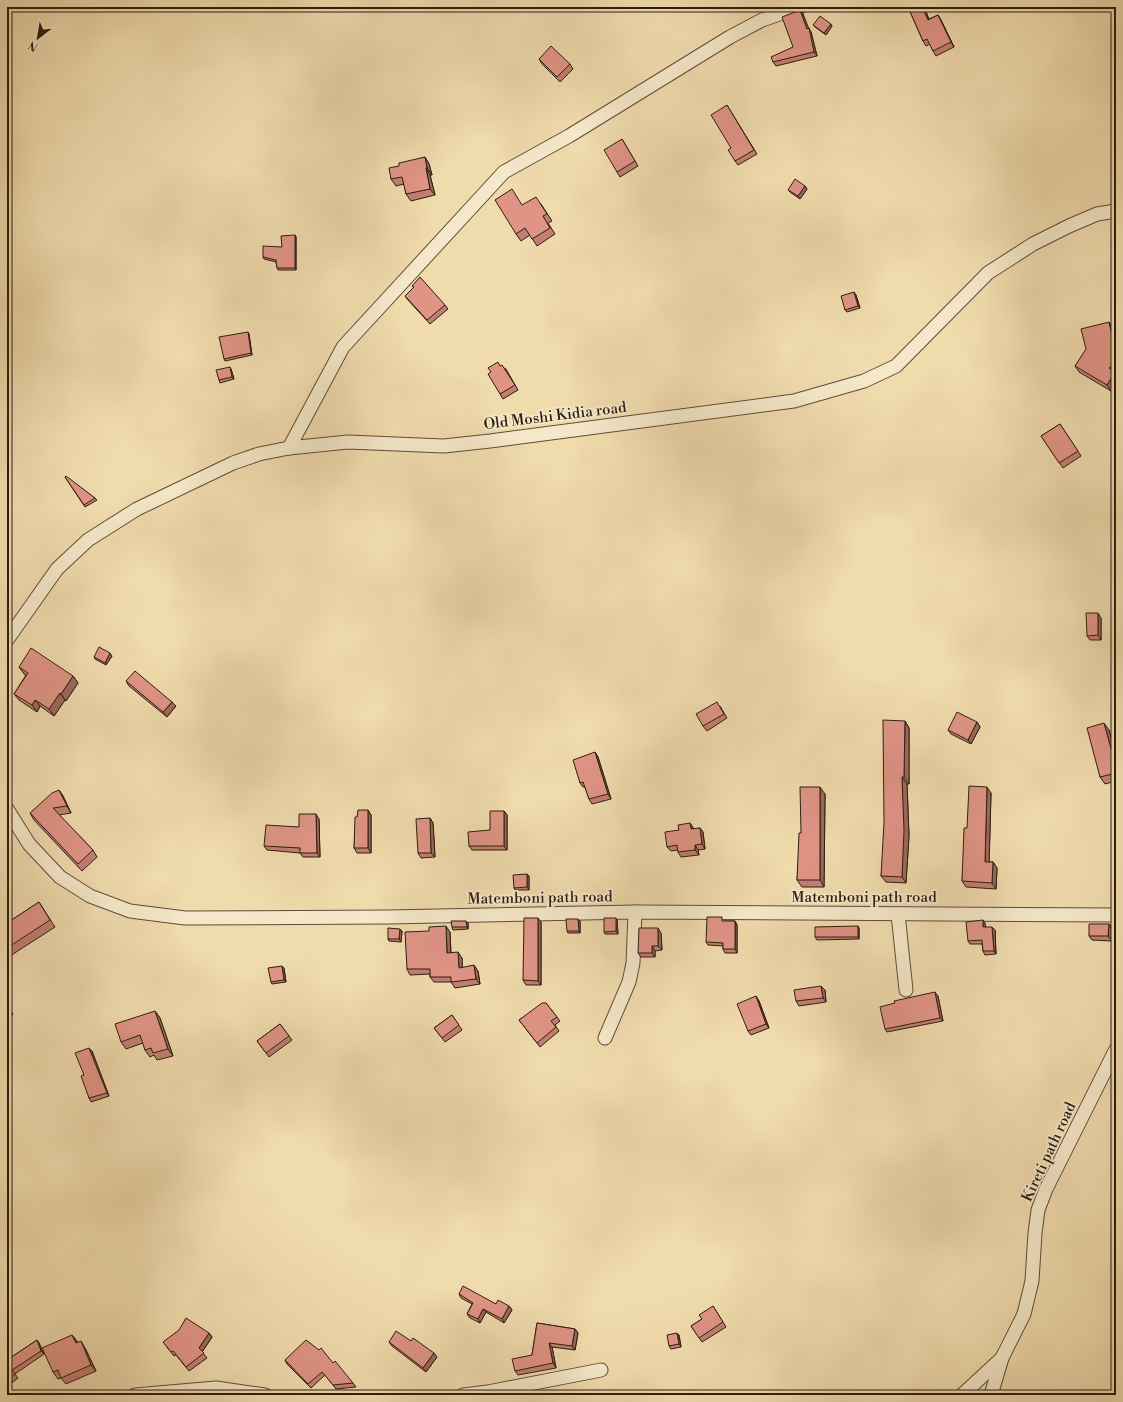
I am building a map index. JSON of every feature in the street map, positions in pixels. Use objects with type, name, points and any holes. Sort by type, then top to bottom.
[{"type":"street","points":[[289,448],[343,347],[504,172],[569,136],[730,37],[762,20],[800,7]]},
{"type":"street","name":"Old Moshi Kidia road","points":[[7,640],[57,569],[88,540],[138,509],[196,479],[233,463],[259,454],[289,448],[348,442],[444,446],[490,441],[794,401],[864,382],[896,366],[988,273],[1033,244],[1069,226],[1097,214],[1116,211]]},
{"type":"street","name":"Matemboni path road","points":[[7,809],[29,844],[60,877],[90,896],[130,911],[185,918],[389,917],[635,912],[1116,915]]},
{"type":"street","points":[[605,1038],[618,1009],[630,976],[633,963],[635,912]]},
{"type":"street","points":[[898,914],[906,990]]},
{"type":"street","name":"Kireti path road","points":[[962,1395],[1002,1358],[1024,1314],[1029,1297],[1038,1210],[1046,1189],[1116,1049]]},
{"type":"street","points":[[991,1395],[1002,1358]]},
{"type":"street","points":[[463,1395],[488,1392],[601,1370]]},
{"type":"street","points":[[135,1395],[216,1388],[265,1395]]},
{"type":"building","points":[[908,7],[922,7],[928,20],[938,15],[951,42],[933,51],[927,39],[923,41]]},
{"type":"building","points":[[800,10],[807,29],[809,28],[814,52],[773,62],[771,57],[793,47],[782,17]]},
{"type":"building","points":[[820,16],[831,24],[824,33],[813,25]]},
{"type":"building","points":[[551,46],[570,64],[557,77],[539,59]]},
{"type":"building","points":[[727,105],[754,150],[735,161],[728,150],[731,148],[711,115]]},
{"type":"building","points":[[622,139],[635,161],[617,172],[604,150]]},
{"type":"building","points":[[425,157],[430,189],[406,194],[402,177],[391,179],[389,168],[399,166],[399,163]]},
{"type":"building","points":[[795,179],[805,186],[798,196],[788,190]]},
{"type":"building","points":[[512,189],[522,205],[536,197],[547,214],[543,216],[550,228],[532,239],[525,228],[516,234],[495,200]]},
{"type":"building","points":[[295,235],[295,268],[277,268],[276,260],[263,257],[263,246],[282,247],[281,236]]},
{"type":"building","points":[[420,277],[445,305],[427,320],[405,296],[414,287],[412,286]]},
{"type":"building","points":[[854,292],[858,306],[845,310],[841,296]]},
{"type":"building","points":[[1109,322],[1112,335],[1116,333],[1116,363],[1109,368],[1115,372],[1107,385],[1075,366],[1086,349],[1081,329]]},
{"type":"building","points":[[248,332],[251,353],[224,359],[219,337]]},
{"type":"building","points":[[498,362],[500,366],[502,365],[515,385],[500,394],[488,374],[491,372],[488,368]]},
{"type":"building","points":[[230,367],[232,377],[219,380],[216,370]]},
{"type":"building","points":[[1060,424],[1078,451],[1059,463],[1041,436]]},
{"type":"building","points":[[66,476],[95,498],[84,505],[65,477]]},
{"type":"building","points":[[1086,613],[1098,613],[1098,635],[1087,636]]},
{"type":"building","points":[[99,647],[110,653],[105,663],[94,657]]},
{"type":"building","points":[[31,648],[73,676],[49,709],[35,700],[32,705],[14,694],[28,673],[19,667]]},
{"type":"building","points":[[135,671],[172,702],[163,712],[126,681]]},
{"type":"building","points":[[717,702],[724,714],[703,726],[696,714]]},
{"type":"building","points":[[957,712],[977,722],[968,740],[948,730]]},
{"type":"building","points":[[883,720],[905,721],[904,777],[902,777],[904,830],[902,877],[881,876],[884,823]]},
{"type":"building","points":[[1104,723],[1116,767],[1116,773],[1100,777],[1087,728]]},
{"type":"building","points":[[595,752],[608,794],[589,799],[583,782],[580,783],[573,760]]},
{"type":"building","points":[[969,786],[987,787],[985,862],[993,862],[992,883],[962,881],[964,828],[967,828]]},
{"type":"building","points":[[800,787],[820,787],[820,880],[797,880],[799,833],[801,833]]},
{"type":"building","points":[[59,790],[67,806],[53,808],[93,850],[78,864],[30,813],[52,793]]},
{"type":"building","points":[[1115,800],[1116,889],[1113,889]]},
{"type":"building","points":[[358,810],[368,810],[368,848],[354,848],[355,817],[357,817]]},
{"type":"building","points":[[490,811],[504,811],[504,846],[469,846],[468,832],[490,830]]},
{"type":"building","points":[[299,814],[316,814],[317,853],[300,853],[300,848],[264,846],[266,825],[299,827]]},
{"type":"building","points":[[430,818],[431,853],[418,853],[416,819]]},
{"type":"building","points":[[690,823],[691,829],[700,828],[702,844],[695,845],[695,850],[678,852],[677,845],[667,847],[665,832],[679,830],[678,825]]},
{"type":"building","points":[[527,874],[527,887],[514,888],[513,875]]},
{"type":"building","points":[[39,902],[50,920],[7,948],[7,923]]},
{"type":"building","points":[[707,917],[722,917],[722,921],[735,921],[735,949],[723,949],[723,943],[706,942]]},
{"type":"building","points":[[524,918],[538,918],[538,981],[523,980]]},
{"type":"building","points":[[604,918],[616,918],[616,931],[604,932]]},
{"type":"building","points":[[566,919],[578,919],[579,931],[567,931]]},
{"type":"building","points":[[983,920],[983,927],[992,927],[994,951],[983,951],[982,940],[968,941],[966,922]]},
{"type":"building","points":[[451,921],[466,921],[467,927],[452,927]]},
{"type":"building","points":[[1089,924],[1109,924],[1108,936],[1089,936]]},
{"type":"building","points":[[446,926],[447,953],[458,952],[459,968],[474,965],[476,979],[451,982],[451,977],[430,977],[430,969],[407,969],[405,932],[429,931],[429,927]]},
{"type":"building","points":[[858,926],[858,937],[815,937],[815,927]]},
{"type":"building","points":[[388,928],[400,929],[399,939],[388,939]]},
{"type":"building","points":[[639,928],[658,928],[658,946],[652,946],[652,953],[638,953]]},
{"type":"building","points":[[282,966],[284,980],[271,982],[268,968]]},
{"type":"building","points":[[821,986],[823,998],[796,1001],[794,990]]},
{"type":"building","points":[[935,992],[940,1018],[885,1029],[880,1007],[895,1003],[894,1001]]},
{"type":"building","points":[[756,996],[766,1024],[748,1031],[737,1004]]},
{"type":"building","points":[[542,1003],[546,1003],[557,1017],[551,1021],[556,1027],[537,1043],[519,1020]]},
{"type":"building","points":[[155,1011],[168,1049],[153,1053],[151,1048],[145,1050],[140,1035],[121,1042],[115,1024]]},
{"type":"building","points":[[452,1015],[459,1025],[442,1038],[434,1028]]},
{"type":"building","points":[[280,1024],[289,1036],[266,1053],[257,1041]]},
{"type":"building","points":[[89,1048],[107,1093],[89,1098],[81,1076],[84,1075],[75,1053]]},
{"type":"building","points":[[463,1286],[496,1304],[498,1300],[509,1306],[502,1319],[483,1309],[478,1319],[467,1314],[473,1303],[459,1294]]},
{"type":"building","points":[[713,1306],[723,1322],[699,1338],[691,1326],[702,1319],[699,1315]]},
{"type":"building","points":[[186,1318],[209,1333],[199,1348],[204,1353],[186,1367],[173,1351],[171,1352],[163,1342],[179,1330]]},
{"type":"building","points":[[537,1323],[575,1329],[572,1346],[549,1343],[553,1363],[515,1371],[512,1359],[532,1355]]},
{"type":"building","points":[[396,1331],[411,1341],[413,1338],[434,1353],[423,1368],[389,1342]]},
{"type":"building","points":[[677,1333],[679,1344],[669,1346],[667,1335]]},
{"type":"building","points":[[72,1335],[76,1343],[81,1341],[91,1365],[61,1378],[58,1370],[53,1372],[42,1348]]},
{"type":"building","points":[[37,1340],[41,1351],[12,1370],[15,1374],[7,1381],[7,1360]]},
{"type":"building","points":[[306,1340],[319,1350],[321,1348],[333,1363],[335,1361],[353,1383],[333,1385],[322,1372],[308,1384],[285,1360]]},
{"type":"building","points":[[516,1390],[518,1395],[495,1394]]},
{"type":"building","points":[[212,1392],[226,1395],[211,1395]]}]
